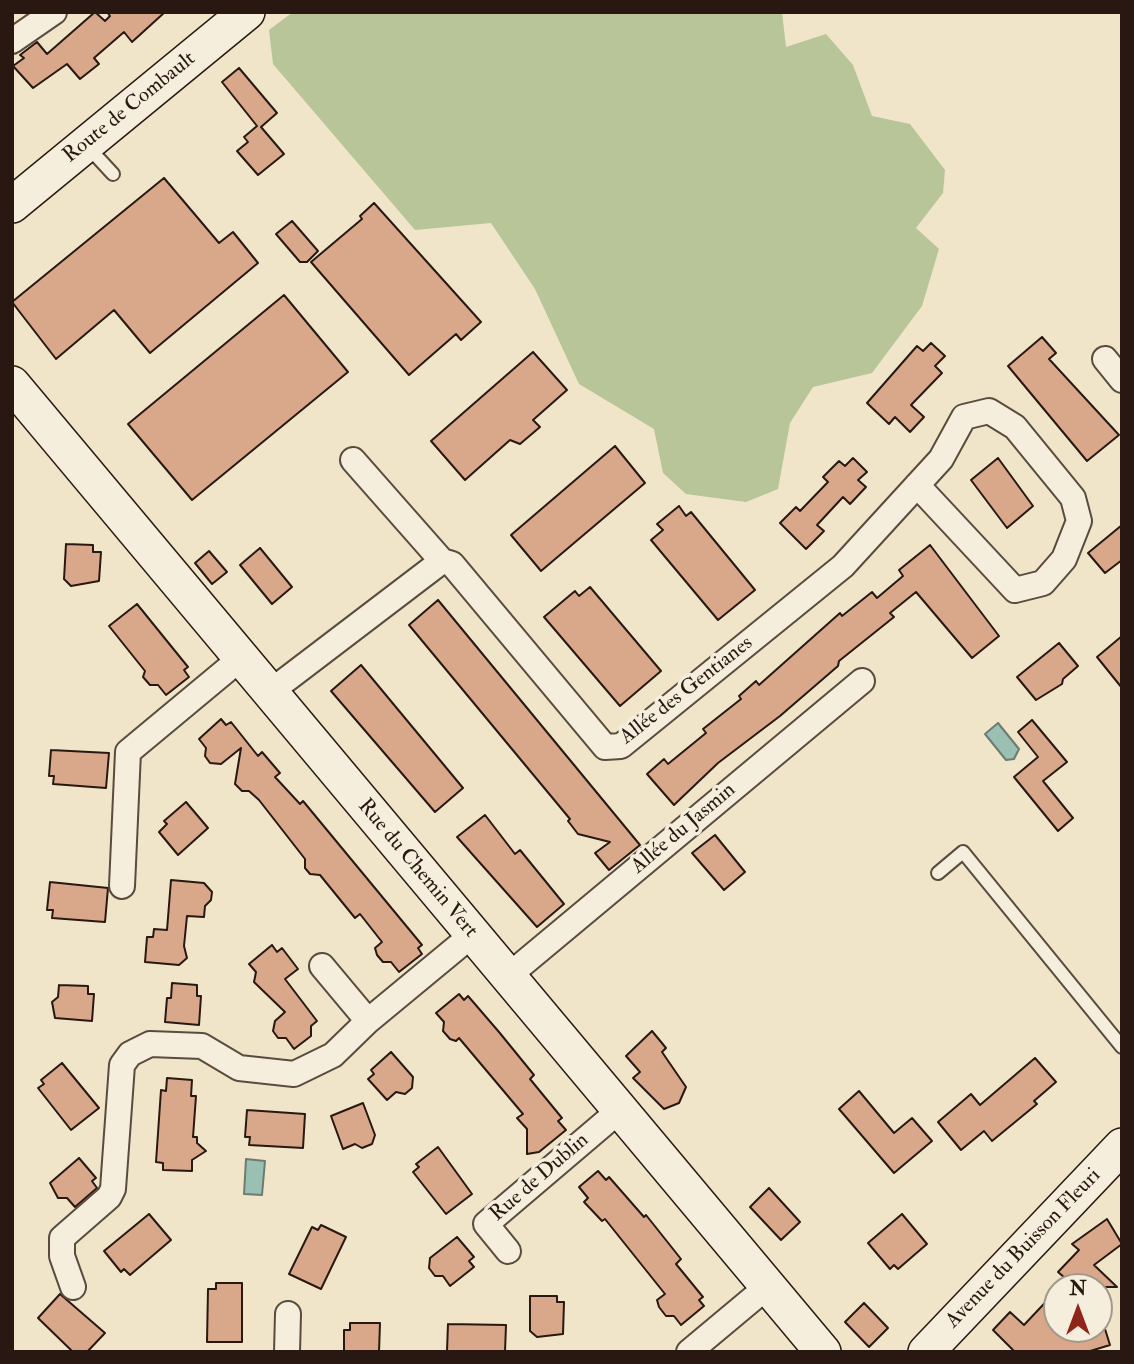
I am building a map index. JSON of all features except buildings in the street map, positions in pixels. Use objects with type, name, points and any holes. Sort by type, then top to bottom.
[{"type":"street","points":[[12,41],[54,12]]},
{"type":"street","name":"Route de Combault","points":[[12,205],[247,12]]},
{"type":"street","points":[[1105,359],[1122,380]]},
{"type":"street","name":"Rue du Chemin Vert","points":[[12,384],[823,1352]]},
{"type":"street","name":"Allée des Gentianes","points":[[353,460],[442,561],[452,564],[605,747],[621,746],[844,566],[917,485],[941,459],[964,417],[989,411],[1015,427],[1073,498],[1079,521],[1064,559],[1043,583],[1015,590],[917,485]]},
{"type":"street","points":[[270,692],[442,561]]},
{"type":"street","points":[[122,886],[128,752],[241,658]]},
{"type":"street","name":"Allée du Jasmin","points":[[507,977],[862,681]]},
{"type":"street","points":[[73,1287],[61,1246],[66,1232],[109,1197],[113,1189],[122,1065],[139,1047],[150,1044],[202,1046],[239,1068],[295,1074],[332,1055],[368,1021],[472,936]]},
{"type":"street","points":[[321,966],[368,1021]]},
{"type":"street","name":"Rue de Dublin","points":[[508,1251],[485,1224],[620,1110]]},
{"type":"street","name":"Avenue du Buisson Fleuri","points":[[926,1352],[1108,1176],[1122,1146]]},
{"type":"street","points":[[689,1352],[768,1286]]},
{"type":"street","points":[[287,1352],[288,1314]]},
{"type":"lane","points":[[86,144],[113,174]]},
{"type":"lane","points":[[938,873],[963,852],[1122,1047]]},
{"type":"green space","points":[[293,12],[782,12],[786,47],[826,34],[853,65],[872,116],[910,124],[945,170],[943,193],[916,228],[939,249],[922,306],[872,373],[813,387],[790,423],[778,489],[746,502],[686,494],[663,473],[654,429],[579,384],[535,289],[491,223],[415,230],[273,64],[269,30]]},
{"type":"water","points":[[998,723],[1019,749],[1014,759],[1006,760],[985,734]]},
{"type":"water","points":[[246,1159],[265,1161],[262,1195],[244,1194]]}]
